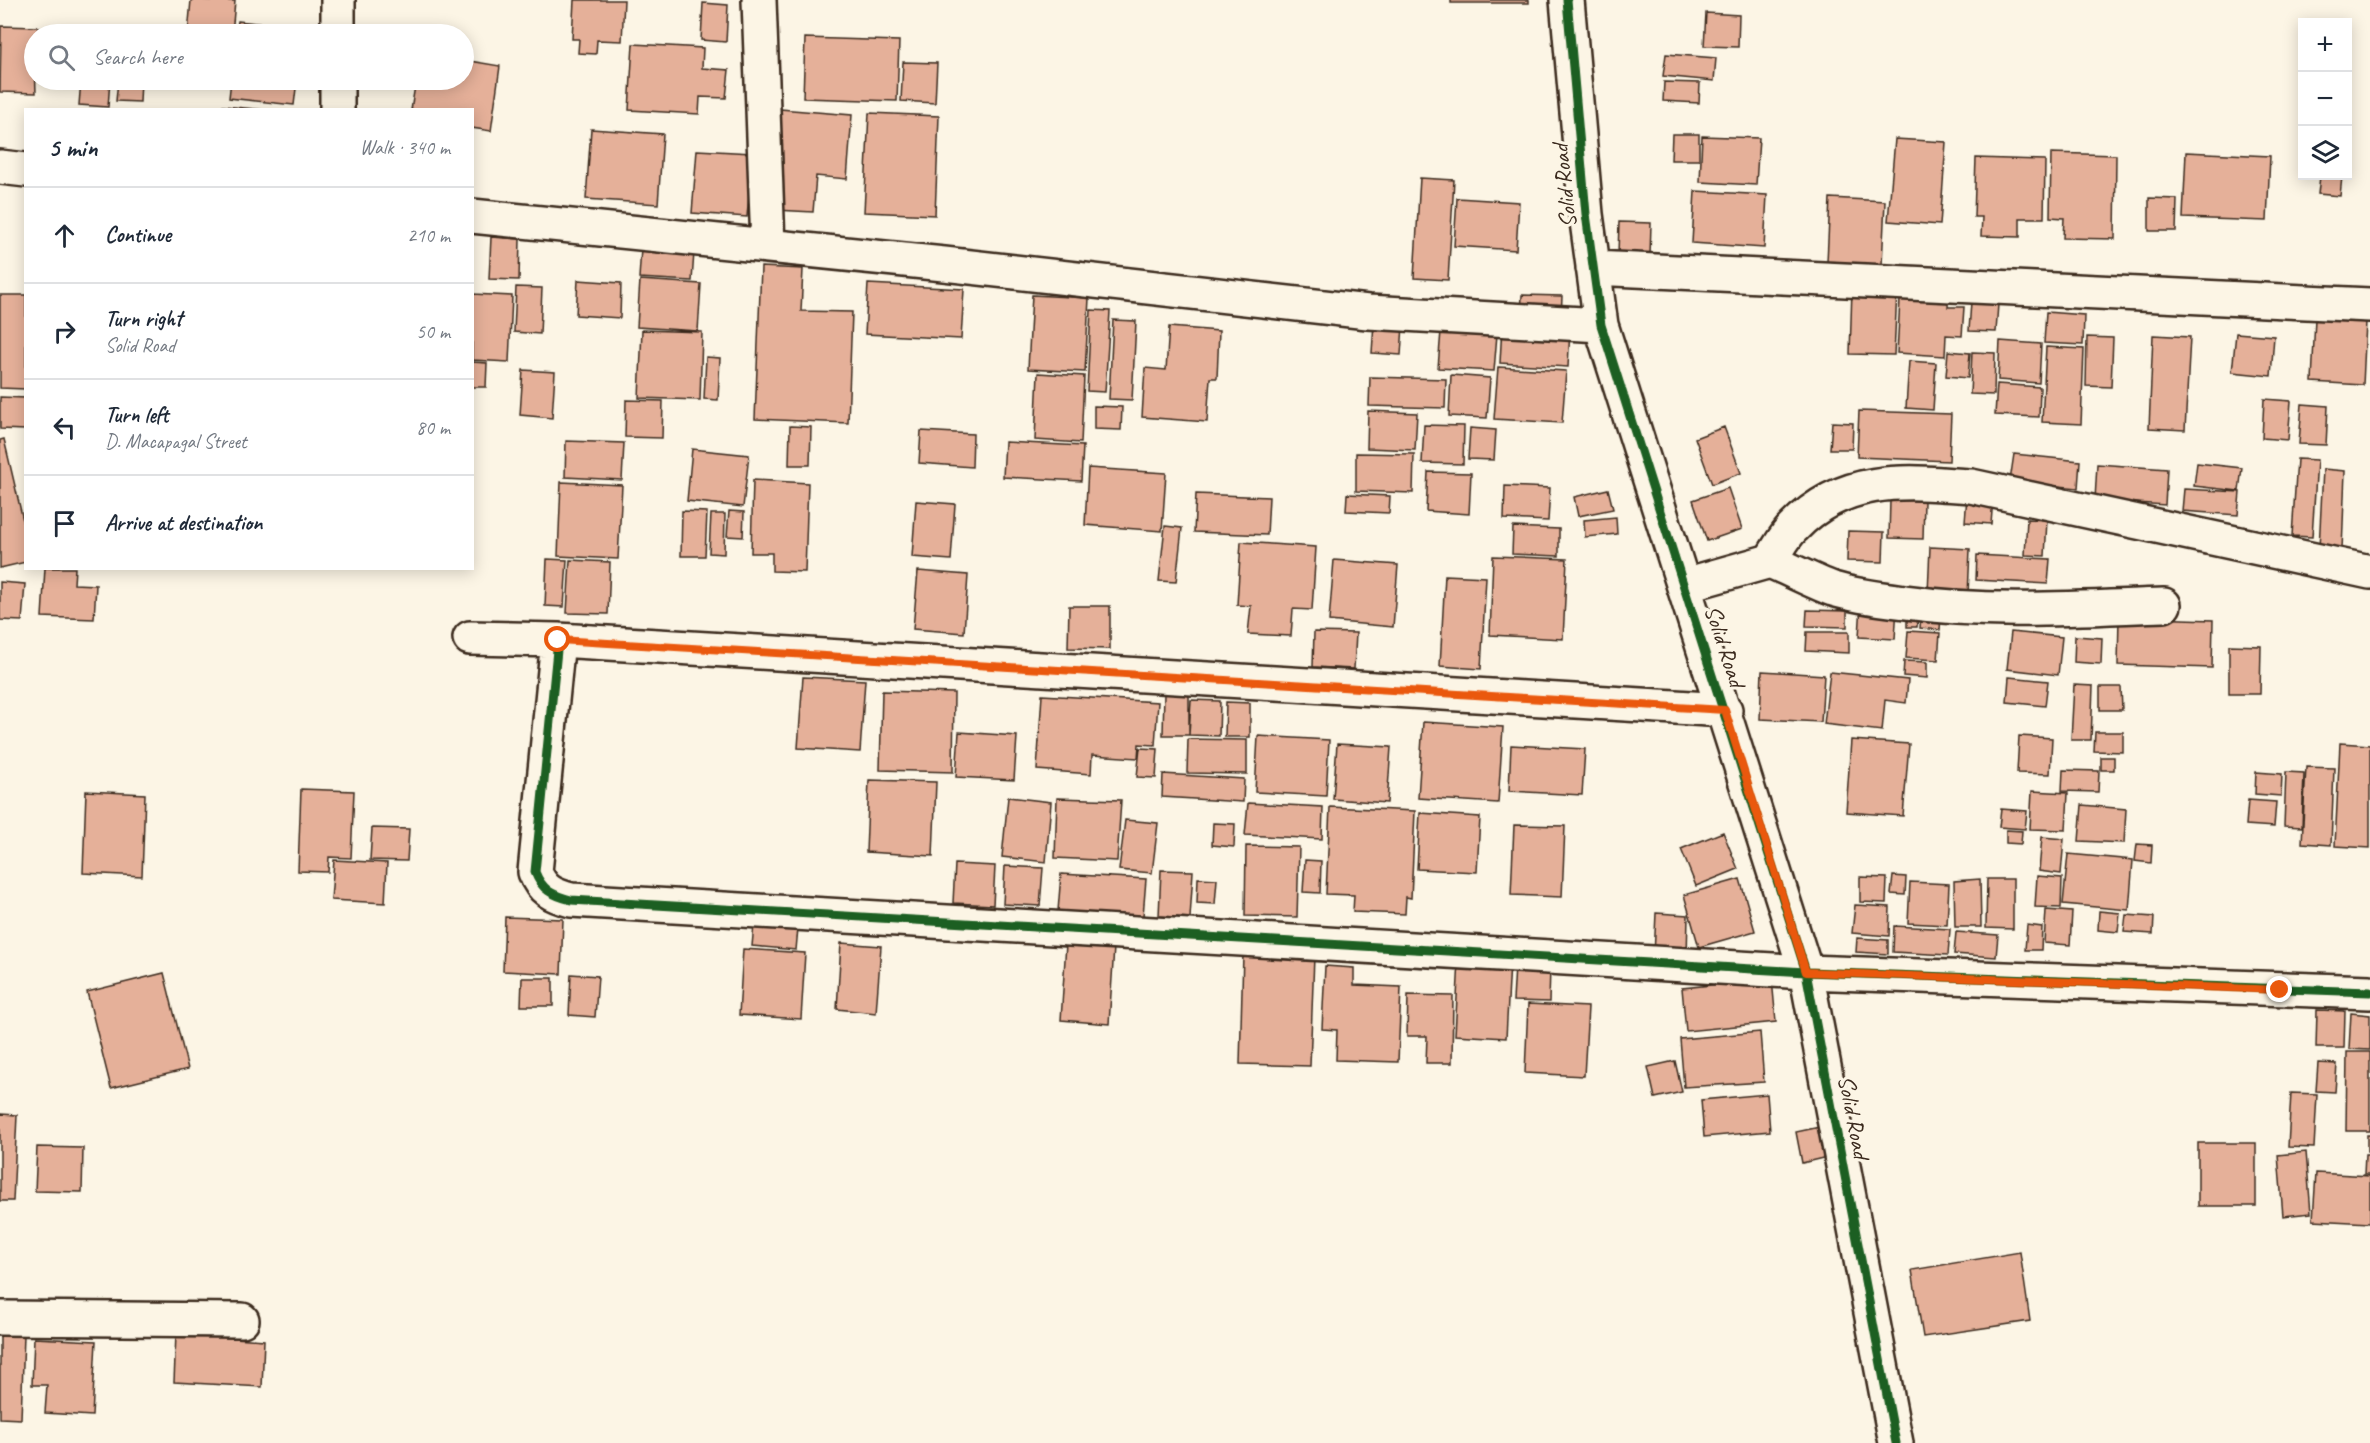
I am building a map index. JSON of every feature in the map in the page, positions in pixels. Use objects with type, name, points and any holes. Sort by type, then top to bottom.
[{"type":"street","points":[[338,0],[338,24]]},
{"type":"street","points":[[759,0],[768,246]]},
{"type":"street","name":"Solid Road","points":[[1567,0],[1585,202],[1601,325],[1725,710],[1806,972],[1896,1443]]},
{"type":"street","points":[[337,90],[337,108]]},
{"type":"street","points":[[0,166],[24,170]]},
{"type":"street","points":[[474,216],[1368,312],[1601,325]]},
{"type":"street","points":[[1593,268],[2370,305]]},
{"type":"street","points":[[1685,585],[1770,561],[1793,528],[1828,498],[1866,485],[1919,482],[1971,486],[2370,572]]},
{"type":"street","points":[[1770,561],[1833,589],[1872,598],[1918,604],[1985,610],[2164,605]]},
{"type":"street","points":[[470,638],[558,640],[1725,710]]},
{"type":"street","points":[[558,640],[535,872],[539,882],[556,896],[583,900],[1806,972],[2370,992]]},
{"type":"street","points":[[0,1318],[242,1320]]},
{"type":"building","points":[[191,0],[235,1],[233,24],[189,24]]},
{"type":"building","points":[[574,0],[624,0],[622,41],[597,40],[596,54],[578,53],[579,39],[572,39]]},
{"type":"building","points":[[1451,0],[1529,0],[1529,3],[1451,3]]},
{"type":"building","points":[[703,3],[728,5],[726,42],[701,40]]},
{"type":"building","points":[[1706,13],[1739,15],[1738,47],[1704,46]]},
{"type":"building","points":[[238,21],[265,24],[238,24]]},
{"type":"building","points":[[1,26],[24,27],[24,90],[36,90],[36,93],[0,92]]},
{"type":"building","points":[[805,38],[899,41],[897,101],[803,98]]},
{"type":"building","points":[[633,44],[703,48],[702,68],[729,70],[726,98],[700,97],[699,114],[629,110]]},
{"type":"building","points":[[1666,54],[1716,58],[1714,81],[1663,76]]},
{"type":"building","points":[[474,62],[500,66],[491,131],[474,128],[474,108],[411,108],[414,90],[474,90]]},
{"type":"building","points":[[903,62],[937,63],[935,103],[901,101]]},
{"type":"building","points":[[1664,82],[1700,83],[1699,103],[1663,101]]},
{"type":"building","points":[[80,90],[109,90],[108,107],[79,105]]},
{"type":"building","points":[[117,90],[141,90],[140,102],[116,101]]},
{"type":"building","points":[[230,90],[296,90],[294,105],[229,98]]},
{"type":"building","points":[[780,109],[852,115],[847,179],[816,176],[813,212],[776,210],[775,174]]},
{"type":"building","points":[[869,113],[939,116],[935,215],[864,212]]},
{"type":"building","points":[[591,129],[663,134],[658,204],[586,199]]},
{"type":"building","points":[[1672,134],[1699,134],[1699,160],[1671,160]]},
{"type":"building","points":[[1702,136],[1759,138],[1756,185],[1700,182]]},
{"type":"building","points":[[1895,139],[1946,142],[1940,225],[1888,221]]},
{"type":"building","points":[[697,150],[752,153],[747,217],[692,213]]},
{"type":"building","points":[[2186,152],[2270,156],[2267,221],[2183,218]]},
{"type":"building","points":[[2051,153],[2116,155],[2115,239],[2063,238],[2064,218],[2050,217]]},
{"type":"building","points":[[1976,158],[2045,160],[2044,218],[2020,218],[2020,237],[1981,236],[1982,217],[1974,217]]},
{"type":"building","points":[[1420,178],[1454,180],[1448,280],[1414,278]]},
{"type":"building","points":[[2320,180],[2342,180],[2340,196],[2318,194]]},
{"type":"building","points":[[1695,191],[1767,195],[1764,248],[1692,243]]},
{"type":"building","points":[[1457,198],[1519,202],[1516,250],[1454,246]]},
{"type":"building","points":[[1830,198],[1885,201],[1882,265],[1827,262]]},
{"type":"building","points":[[2149,198],[2177,199],[2176,231],[2149,231]]},
{"type":"building","points":[[1619,222],[1651,223],[1650,256],[1618,255]]},
{"type":"building","points":[[491,237],[520,239],[519,280],[489,279]]},
{"type":"building","points":[[641,249],[694,252],[692,281],[639,278]]},
{"type":"building","points":[[761,267],[803,269],[801,311],[852,312],[848,423],[755,419]]},
{"type":"building","points":[[578,280],[621,283],[620,318],[576,315]]},
{"type":"building","points":[[640,280],[701,284],[698,331],[637,327]]},
{"type":"building","points":[[1901,282],[1949,285],[1948,307],[1964,307],[1962,336],[1946,335],[1945,356],[1897,353]]},
{"type":"building","points":[[868,284],[964,289],[961,339],[865,334]]},
{"type":"building","points":[[516,287],[542,288],[540,334],[514,332]]},
{"type":"building","points":[[1852,289],[1897,290],[1894,355],[1850,354]]},
{"type":"building","points":[[474,294],[512,296],[509,362],[474,360]]},
{"type":"building","points":[[0,295],[24,295],[24,389],[0,388]]},
{"type":"building","points":[[1032,295],[1089,298],[1085,372],[1028,369]]},
{"type":"building","points":[[1522,295],[1562,296],[1561,317],[1521,315]]},
{"type":"building","points":[[1971,302],[1998,304],[1996,332],[1969,331]]},
{"type":"building","points":[[1091,310],[1110,311],[1105,392],[1087,391]]},
{"type":"building","points":[[2046,312],[2084,315],[2083,345],[2044,343]]},
{"type":"building","points":[[2315,318],[2366,321],[2363,385],[2312,382]]},
{"type":"building","points":[[1113,320],[1136,321],[1132,400],[1109,399]]},
{"type":"building","points":[[1374,323],[1403,325],[1401,355],[1372,353]]},
{"type":"building","points":[[1502,326],[1570,329],[1568,367],[1500,363]]},
{"type":"building","points":[[1169,327],[1219,331],[1217,378],[1210,378],[1207,422],[1142,417],[1145,368],[1166,370]]},
{"type":"building","points":[[642,330],[702,332],[700,400],[639,398]]},
{"type":"building","points":[[1441,331],[1497,334],[1494,371],[1438,368]]},
{"type":"building","points":[[2236,333],[2274,336],[2271,376],[2232,372]]},
{"type":"building","points":[[2153,335],[2190,337],[2185,430],[2149,428]]},
{"type":"building","points":[[2087,337],[2113,338],[2111,387],[2086,386]]},
{"type":"building","points":[[2000,341],[2041,344],[2039,383],[1998,380]]},
{"type":"building","points":[[2046,347],[2084,349],[2081,424],[2042,422]]},
{"type":"building","points":[[1948,351],[1970,353],[1968,378],[1946,376]]},
{"type":"building","points":[[1972,352],[1995,353],[1994,395],[1970,394]]},
{"type":"building","points":[[706,357],[720,358],[718,400],[704,399]]},
{"type":"building","points":[[1909,361],[1936,363],[1933,410],[1906,408]]},
{"type":"building","points":[[474,362],[487,363],[486,387],[474,387]]},
{"type":"building","points":[[1498,367],[1566,371],[1562,423],[1494,419]]},
{"type":"building","points":[[523,370],[555,372],[552,418],[520,415]]},
{"type":"building","points":[[1038,373],[1084,376],[1081,443],[1035,440]]},
{"type":"building","points":[[1451,375],[1490,378],[1487,418],[1449,416]]},
{"type":"building","points":[[1370,377],[1446,379],[1445,408],[1369,406]]},
{"type":"building","points":[[1997,384],[2040,387],[2039,417],[1995,415]]},
{"type":"building","points":[[0,397],[24,398],[24,430],[0,429]]},
{"type":"building","points":[[2264,399],[2291,401],[2288,440],[2262,438]]},
{"type":"building","points":[[626,400],[663,401],[662,438],[625,437]]},
{"type":"building","points":[[2302,404],[2328,406],[2326,445],[2299,444]]},
{"type":"building","points":[[1094,406],[1122,407],[1121,430],[1094,429]]},
{"type":"building","points":[[1368,411],[1417,413],[1415,450],[1367,448]]},
{"type":"building","points":[[1859,411],[1951,414],[1949,461],[1857,457]]},
{"type":"building","points":[[1832,422],[1853,423],[1852,449],[1830,449]]},
{"type":"building","points":[[1424,425],[1464,426],[1463,464],[1422,463]]},
{"type":"building","points":[[790,426],[811,427],[810,465],[789,465]]},
{"type":"building","points":[[1724,427],[1741,473],[1712,484],[1695,438]]},
{"type":"building","points":[[1470,428],[1496,430],[1494,460],[1468,459]]},
{"type":"building","points":[[921,431],[973,434],[972,467],[919,463]]},
{"type":"building","points":[[4,439],[24,524],[24,562],[0,568],[0,440]]},
{"type":"building","points":[[566,441],[624,443],[622,480],[565,477]]},
{"type":"building","points":[[1005,442],[1083,446],[1081,481],[1003,477]]},
{"type":"building","points":[[692,449],[749,455],[743,507],[687,501]]},
{"type":"building","points":[[1356,453],[1414,454],[1413,493],[1356,491]]},
{"type":"building","points":[[2014,454],[2080,461],[2078,488],[2010,481]]},
{"type":"building","points":[[2297,459],[2317,460],[2312,537],[2292,536]]},
{"type":"building","points":[[2197,463],[2242,468],[2239,491],[2194,486]]},
{"type":"building","points":[[2097,464],[2167,469],[2165,505],[2095,500]]},
{"type":"building","points":[[1088,468],[1166,473],[1162,531],[1085,525]]},
{"type":"building","points":[[2323,469],[2345,471],[2342,550],[2319,549]]},
{"type":"building","points":[[1428,472],[1471,473],[1469,514],[1426,511]]},
{"type":"building","points":[[753,480],[808,483],[805,572],[772,571],[772,553],[751,553]]},
{"type":"building","points":[[561,482],[622,485],[618,559],[558,556]]},
{"type":"building","points":[[1505,486],[1550,488],[1548,521],[1504,519]]},
{"type":"building","points":[[1728,488],[1742,529],[1707,541],[1693,500]]},
{"type":"building","points":[[1608,489],[1613,509],[1578,516],[1574,497]]},
{"type":"building","points":[[2184,489],[2240,492],[2238,515],[2182,511]]},
{"type":"building","points":[[1196,494],[1269,497],[1267,535],[1194,532]]},
{"type":"building","points":[[1347,494],[1390,496],[1389,513],[1346,511]]},
{"type":"building","points":[[1967,496],[1993,498],[1991,524],[1965,522]]},
{"type":"building","points":[[1890,500],[1924,501],[1923,539],[1889,538]]},
{"type":"building","points":[[916,501],[955,504],[951,560],[912,557]]},
{"type":"building","points":[[682,511],[707,512],[705,556],[681,556]]},
{"type":"building","points":[[729,511],[744,512],[743,537],[727,536]]},
{"type":"building","points":[[711,514],[725,514],[724,554],[709,553]]},
{"type":"building","points":[[1616,517],[1617,534],[1585,537],[1584,520]]},
{"type":"building","points":[[2027,519],[2047,520],[2045,556],[2025,555]]},
{"type":"building","points":[[1165,526],[1182,528],[1176,582],[1159,581]]},
{"type":"building","points":[[1513,527],[1559,529],[1559,556],[1512,554]]},
{"type":"building","points":[[1848,531],[1884,532],[1883,562],[1847,561]]},
{"type":"building","points":[[1241,542],[1316,547],[1312,610],[1293,609],[1291,636],[1248,634],[1251,606],[1237,605]]},
{"type":"building","points":[[1930,547],[1970,549],[1968,595],[1928,593]]},
{"type":"building","points":[[1977,555],[2050,559],[2048,584],[1976,580]]},
{"type":"building","points":[[1493,556],[1567,559],[1563,639],[1490,635]]},
{"type":"building","points":[[547,559],[567,560],[564,607],[545,606]]},
{"type":"building","points":[[570,560],[610,562],[608,614],[567,613]]},
{"type":"building","points":[[1334,560],[1398,565],[1393,627],[1329,621]]},
{"type":"building","points":[[45,570],[75,570],[74,584],[96,585],[94,619],[42,617]]},
{"type":"building","points":[[918,571],[968,575],[964,633],[913,629]]},
{"type":"building","points":[[1445,575],[1486,577],[1481,669],[1440,666]]},
{"type":"building","points":[[0,582],[25,584],[22,621],[0,620]]},
{"type":"building","points":[[1861,604],[1897,606],[1895,639],[1859,637]]},
{"type":"building","points":[[1069,606],[1110,606],[1110,649],[1068,648]]},
{"type":"building","points":[[1807,610],[1847,611],[1847,627],[1806,626]]},
{"type":"building","points":[[1907,613],[1918,613],[1917,627],[1907,627]]},
{"type":"building","points":[[1921,614],[1941,615],[1940,630],[1920,628]]},
{"type":"building","points":[[2119,617],[2213,620],[2212,668],[2118,665]]},
{"type":"building","points":[[1908,631],[1940,633],[1938,660],[1906,658]]},
{"type":"building","points":[[1314,632],[1356,633],[1354,669],[1313,667]]},
{"type":"building","points":[[1807,632],[1849,632],[1849,653],[1806,651]]},
{"type":"building","points":[[2011,632],[2062,637],[2058,675],[2007,669]]},
{"type":"building","points":[[2075,636],[2102,638],[2101,664],[2074,662]]},
{"type":"building","points":[[2229,645],[2261,646],[2260,694],[2229,694]]},
{"type":"building","points":[[1904,661],[1927,662],[1927,678],[1903,676]]},
{"type":"building","points":[[1762,671],[1824,675],[1821,722],[1760,719]]},
{"type":"building","points":[[1830,672],[1908,680],[1906,703],[1885,700],[1882,731],[1824,724]]},
{"type":"building","points":[[803,677],[865,680],[860,752],[798,748]]},
{"type":"building","points":[[2009,677],[2048,681],[2045,706],[2007,702]]},
{"type":"building","points":[[2074,685],[2093,686],[2091,740],[2071,740]]},
{"type":"building","points":[[2100,687],[2121,687],[2122,710],[2100,710]]},
{"type":"building","points":[[882,691],[954,693],[953,772],[880,770]]},
{"type":"building","points":[[1164,693],[1189,693],[1189,735],[1163,735]]},
{"type":"building","points":[[1042,695],[1158,702],[1155,745],[1139,744],[1138,758],[1092,755],[1091,774],[1037,770]]},
{"type":"building","points":[[1191,700],[1220,701],[1219,736],[1189,735]]},
{"type":"building","points":[[1226,702],[1250,703],[1250,737],[1225,737]]},
{"type":"building","points":[[1423,722],[1503,727],[1498,803],[1418,798]]},
{"type":"building","points":[[959,732],[1017,736],[1014,780],[956,777]]},
{"type":"building","points":[[2095,732],[2123,732],[2123,752],[2094,751]]},
{"type":"building","points":[[1258,736],[1329,740],[1326,796],[1255,792]]},
{"type":"building","points":[[2019,736],[2052,738],[2050,774],[2017,773]]},
{"type":"building","points":[[1188,739],[1247,740],[1247,774],[1187,773]]},
{"type":"building","points":[[1851,740],[1909,744],[1903,816],[1846,812]]},
{"type":"building","points":[[2340,743],[2370,745],[2370,848],[2335,846]]},
{"type":"building","points":[[1337,744],[1391,747],[1387,803],[1333,799]]},
{"type":"building","points":[[1511,745],[1585,749],[1582,795],[1509,791]]},
{"type":"building","points":[[1140,748],[1158,749],[1156,778],[1137,777]]},
{"type":"building","points":[[2101,757],[2114,757],[2114,770],[2101,770]]},
{"type":"building","points":[[2306,767],[2334,768],[2331,845],[2302,843]]},
{"type":"building","points":[[2063,770],[2099,771],[2098,792],[2062,791]]},
{"type":"building","points":[[2256,772],[2282,774],[2281,796],[2255,794]]},
{"type":"building","points":[[2286,772],[2304,773],[2302,827],[2284,826]]},
{"type":"building","points":[[1163,774],[1244,779],[1243,802],[1162,797]]},
{"type":"building","points":[[869,780],[936,782],[933,856],[866,852]]},
{"type":"building","points":[[301,789],[354,791],[351,858],[329,857],[328,872],[298,871]]},
{"type":"building","points":[[86,791],[145,794],[142,876],[83,873]]},
{"type":"building","points":[[2032,791],[2068,793],[2066,830],[2030,829]]},
{"type":"building","points":[[1008,797],[1051,802],[1046,862],[1002,857]]},
{"type":"building","points":[[1057,798],[1121,800],[1117,861],[1055,858]]},
{"type":"building","points":[[2248,800],[2276,802],[2274,827],[2246,825]]},
{"type":"building","points":[[1248,803],[1323,807],[1322,839],[1245,835]]},
{"type":"building","points":[[2082,805],[2126,809],[2124,843],[2079,841]]},
{"type":"building","points":[[1330,807],[1415,811],[1411,898],[1406,897],[1405,914],[1353,912],[1354,895],[1326,894]]},
{"type":"building","points":[[2001,809],[2027,811],[2025,829],[1999,827]]},
{"type":"building","points":[[1420,813],[1480,817],[1477,872],[1417,869]]},
{"type":"building","points":[[1125,820],[1158,823],[1152,873],[1119,870]]},
{"type":"building","points":[[1213,823],[1235,824],[1234,847],[1212,845]]},
{"type":"building","points":[[1514,825],[1565,826],[1562,897],[1511,895]]},
{"type":"building","points":[[372,828],[409,829],[407,861],[370,860]]},
{"type":"building","points":[[2006,830],[2022,831],[2021,844],[2006,843]]},
{"type":"building","points":[[1723,832],[1738,869],[1696,886],[1681,849]]},
{"type":"building","points":[[2042,837],[2064,839],[2061,874],[2039,871]]},
{"type":"building","points":[[2137,844],[2152,845],[2151,863],[2135,861]]},
{"type":"building","points":[[1246,846],[1299,847],[1297,917],[1245,916]]},
{"type":"building","points":[[2068,854],[2133,860],[2129,910],[2063,904]]},
{"type":"building","points":[[334,860],[387,863],[385,903],[331,900]]},
{"type":"building","points":[[1305,860],[1321,861],[1320,893],[1303,892]]},
{"type":"building","points":[[955,864],[995,866],[993,905],[953,903]]},
{"type":"building","points":[[1005,866],[1043,868],[1040,906],[1003,904]]},
{"type":"building","points":[[1161,870],[1193,871],[1190,918],[1159,916]]},
{"type":"building","points":[[1061,874],[1146,879],[1143,916],[1058,911]]},
{"type":"building","points":[[1893,876],[1906,877],[1905,895],[1891,894]]},
{"type":"building","points":[[2037,876],[2062,878],[2061,908],[2035,907]]},
{"type":"building","points":[[1860,877],[1887,878],[1886,903],[1860,902]]},
{"type":"building","points":[[1198,878],[1217,879],[1215,904],[1197,903]]},
{"type":"building","points":[[1740,879],[1755,931],[1699,947],[1684,895]]},
{"type":"building","points":[[1980,879],[1981,927],[1955,927],[1954,881]]},
{"type":"building","points":[[1987,879],[2013,879],[2013,929],[1986,928]]},
{"type":"building","points":[[1910,882],[1949,884],[1947,925],[1908,923]]},
{"type":"building","points":[[1855,905],[1890,907],[1889,936],[1852,933]]},
{"type":"building","points":[[2046,910],[2072,912],[2070,945],[2044,943]]},
{"type":"building","points":[[2099,911],[2120,913],[2118,932],[2098,930]]},
{"type":"building","points":[[1656,913],[1688,915],[1687,957],[1654,956]]},
{"type":"building","points":[[2126,915],[2154,917],[2153,934],[2124,932]]},
{"type":"building","points":[[505,917],[563,919],[561,974],[503,971]]},
{"type":"building","points":[[754,925],[798,928],[796,950],[752,946]]},
{"type":"building","points":[[2027,925],[2042,927],[2041,950],[2025,950]]},
{"type":"building","points":[[1894,926],[1950,929],[1948,955],[1893,952]]},
{"type":"building","points":[[1956,932],[1998,935],[1996,957],[1954,954]]},
{"type":"building","points":[[1857,938],[1888,940],[1888,954],[1856,952]]},
{"type":"building","points":[[841,943],[881,946],[876,1013],[837,1009]]},
{"type":"building","points":[[1066,944],[1114,947],[1109,1024],[1061,1020]]},
{"type":"building","points":[[743,949],[805,953],[801,1019],[739,1015]]},
{"type":"building","points":[[1243,954],[1314,956],[1310,1066],[1240,1064]]},
{"type":"building","points":[[1459,960],[1510,962],[1506,1038],[1455,1035]]},
{"type":"building","points":[[1325,966],[1354,968],[1354,985],[1401,987],[1398,1062],[1336,1060],[1337,1030],[1322,1029]]},
{"type":"building","points":[[1515,966],[1550,967],[1549,1002],[1513,1001]]},
{"type":"building","points":[[164,973],[188,1069],[111,1088],[87,992]]},
{"type":"building","points":[[571,974],[598,976],[595,1017],[569,1015]]},
{"type":"building","points":[[522,978],[553,978],[553,1006],[521,1006]]},
{"type":"building","points":[[1772,979],[1776,1022],[1686,1031],[1682,988]]},
{"type":"building","points":[[1408,995],[1453,996],[1452,1063],[1426,1063],[1427,1036],[1407,1036]]},
{"type":"building","points":[[1528,1004],[1588,1007],[1584,1076],[1525,1073]]},
{"type":"building","points":[[2317,1010],[2345,1011],[2344,1048],[2316,1048]]},
{"type":"building","points":[[2351,1013],[2370,1015],[2370,1050],[2349,1049]]},
{"type":"building","points":[[1760,1032],[1764,1082],[1684,1087],[1680,1039]]},
{"type":"building","points":[[2347,1052],[2370,1052],[2370,1131],[2346,1131]]},
{"type":"building","points":[[1675,1061],[1682,1092],[1655,1098],[1648,1067]]},
{"type":"building","points":[[2318,1063],[2337,1064],[2335,1092],[2316,1091]]},
{"type":"building","points":[[2291,1093],[2317,1094],[2314,1148],[2288,1147]]},
{"type":"building","points":[[1767,1094],[1770,1131],[1704,1137],[1701,1100]]},
{"type":"building","points":[[0,1114],[17,1115],[13,1201],[0,1201]]},
{"type":"building","points":[[1820,1127],[1827,1157],[1802,1163],[1796,1132]]},
{"type":"building","points":[[2367,1135],[2370,1135],[2370,1152],[2367,1152]]},
{"type":"building","points":[[2198,1143],[2256,1143],[2256,1206],[2198,1206]]},
{"type":"building","points":[[37,1147],[83,1148],[82,1192],[35,1191]]},
{"type":"building","points":[[2306,1152],[2311,1213],[2283,1216],[2278,1155]]},
{"type":"building","points":[[2365,1155],[2370,1155],[2370,1174],[2364,1174]]},
{"type":"building","points":[[2316,1173],[2370,1176],[2370,1223],[2313,1220]]},
{"type":"building","points":[[2020,1252],[2030,1321],[1923,1337],[1912,1270]]},
{"type":"building","points":[[0,1334],[24,1335],[21,1419],[0,1418]]},
{"type":"building","points":[[176,1334],[264,1340],[262,1387],[174,1382]]},
{"type":"building","points":[[34,1338],[96,1341],[92,1416],[45,1413],[47,1385],[32,1385]]},
{"type":"cycle path","points":[[1567,0],[1586,214],[1601,325],[1806,972],[1896,1443]]},
{"type":"cycle path","points":[[558,640],[535,872],[548,891],[571,900],[1806,972],[2370,992]]},
{"type":"route","points":[[558,640],[1725,710],[1806,972],[2280,990]]}]
